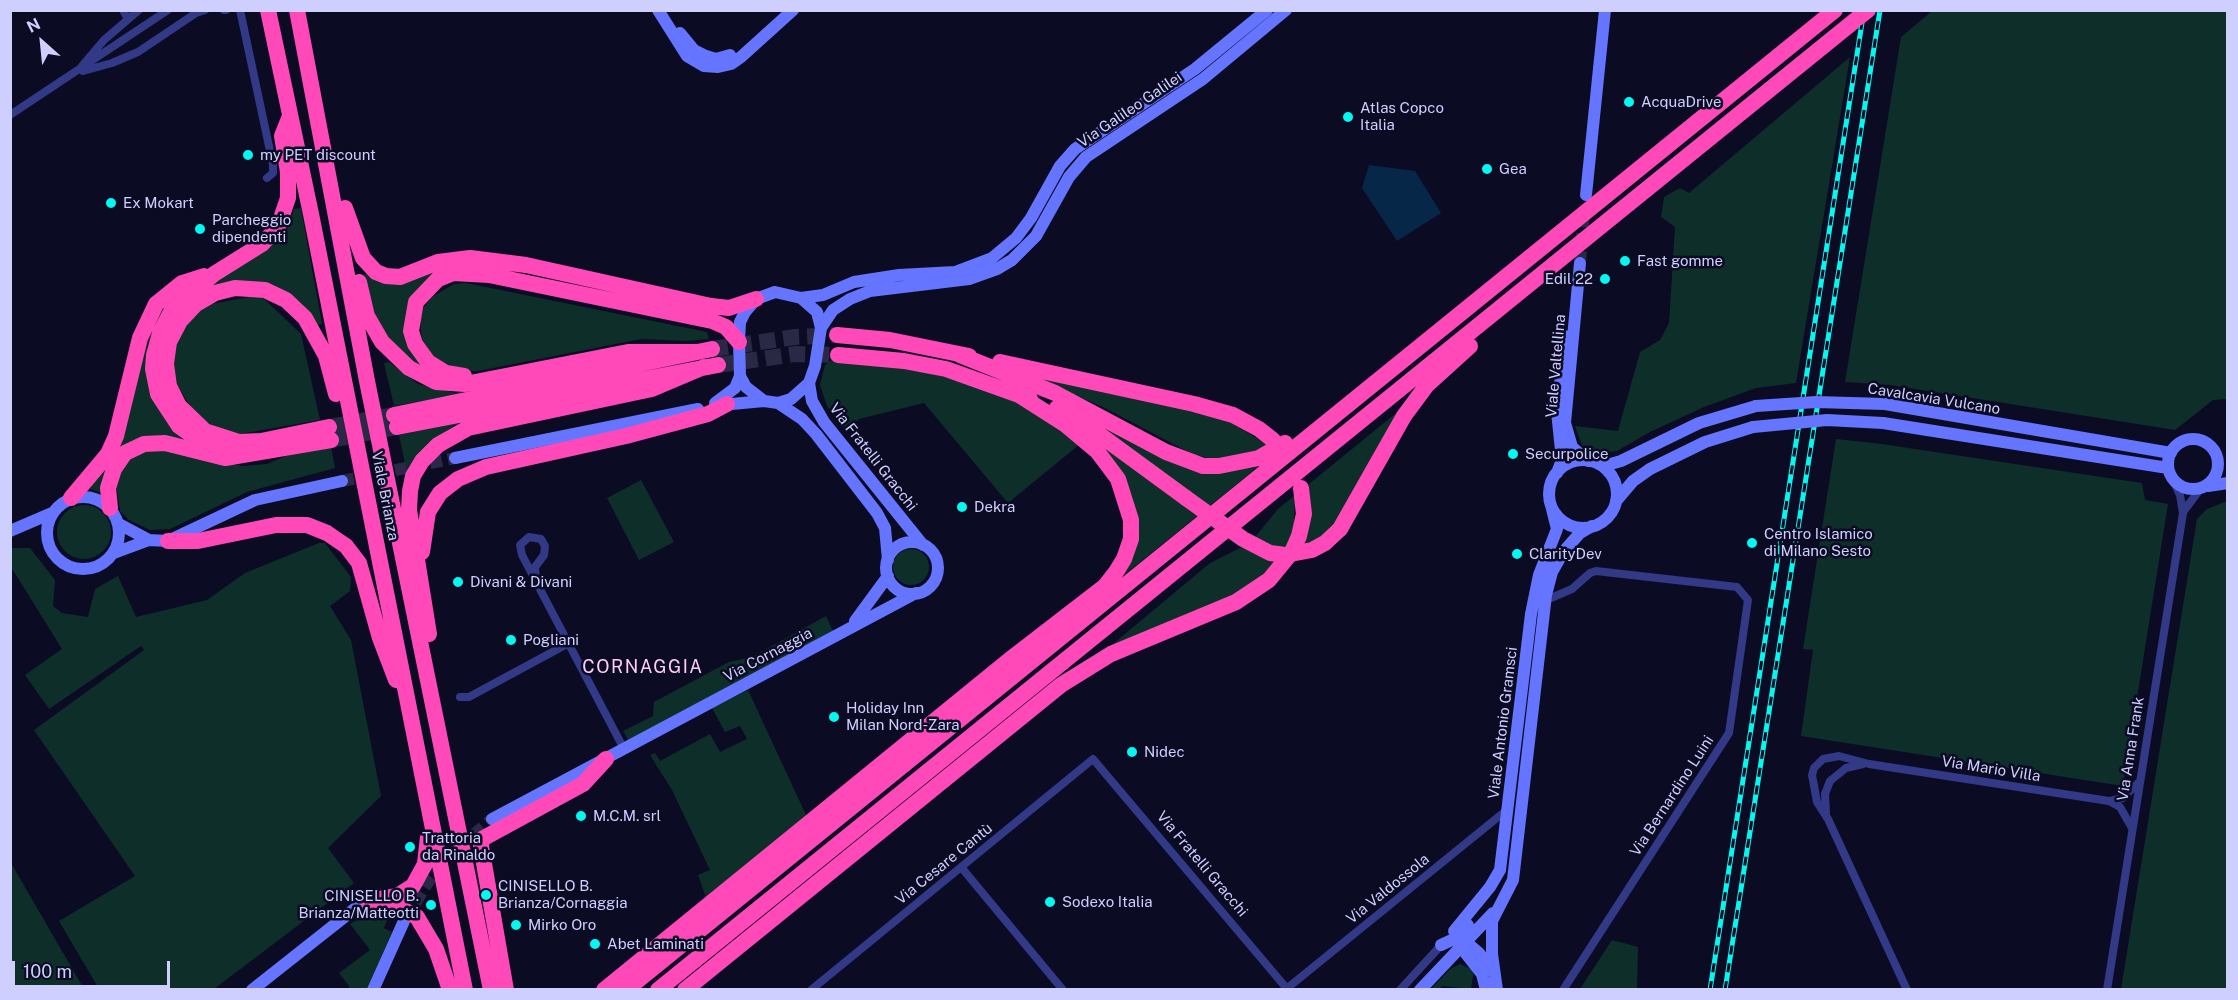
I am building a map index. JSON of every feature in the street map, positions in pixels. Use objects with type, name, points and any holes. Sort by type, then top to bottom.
[{"type":"highway","name":"Viale Brianza","points":[[268,10],[465,990]]},
{"type":"highway","name":"Viale Brianza","points":[[297,10],[367,381],[491,990]]},
{"type":"highway","points":[[626,990],[1835,10]]},
{"type":"highway","points":[[658,990],[1863,14]]},
{"type":"highway","points":[[239,454],[204,444],[179,426],[164,406],[155,382],[154,355],[165,321],[192,291],[214,274],[262,244],[278,227],[288,198],[288,172],[282,136],[290,116]]},
{"type":"highway","points":[[324,152],[340,187],[363,303],[374,330],[390,352],[409,368],[436,382],[465,384],[628,352],[705,350],[395,421],[711,366],[652,389],[468,428],[454,433],[422,461],[413,476],[409,510],[429,628],[432,697]]},
{"type":"highway","points":[[345,208],[363,258],[376,272],[386,276],[400,278],[438,262],[470,258],[526,265],[711,306],[729,308],[756,299]]},
{"type":"highway","points":[[960,355],[1055,393],[1166,452],[1203,466],[1219,466],[1259,458],[1294,438],[1470,292],[1512,271]]},
{"type":"highway","points":[[495,378],[446,373],[428,362],[415,344],[412,318],[416,302],[438,279],[453,273],[489,275],[700,318],[726,327],[739,342]]},
{"type":"highway","points":[[71,498],[108,454],[116,436],[140,338],[156,304],[182,283],[214,274]]},
{"type":"highway","points":[[110,508],[110,478],[119,460],[131,449],[144,444],[165,443],[225,458],[239,454],[261,453],[330,434],[239,442],[214,436],[197,425],[179,406],[166,375],[166,353],[180,321],[196,304],[215,294],[235,288],[253,288],[286,300],[305,318],[319,341],[339,404],[346,440],[357,452]]},
{"type":"highway","points":[[838,354],[904,361],[946,369],[1057,408],[1085,424],[1243,539],[1270,553],[1285,555],[1312,550],[1325,543],[1340,530],[1404,416],[1427,385],[1491,326],[1508,302]]},
{"type":"highway","points":[[837,335],[890,340],[1194,404],[1233,416],[1260,429],[1273,440]]},
{"type":"highway","points":[[604,990],[1013,657],[1105,586],[1116,572],[1124,560],[1131,539],[1131,520],[1118,479],[1097,451],[1066,424],[1019,395]]},
{"type":"highway","points":[[424,601],[426,587],[422,549],[426,518],[440,493],[458,479],[486,467],[626,436],[708,414],[727,404]]},
{"type":"highway","points":[[686,990],[1060,685],[1111,654],[1228,605],[1269,580],[1292,552],[1299,536],[1304,514],[1301,488]]},
{"type":"highway","points":[[168,541],[198,540],[276,525],[307,525],[327,533],[346,546],[358,563],[380,638],[408,704]]},
{"type":"highway","points":[[506,990],[481,846],[482,839],[583,784],[606,759]]},
{"type":"highway","points":[[368,902],[403,893],[418,880],[428,854],[430,819]]},
{"type":"highway","points":[[368,902],[393,904],[417,917],[436,949],[450,990]]},
{"type":"main road","points":[[658,10],[681,48],[693,61],[704,66],[724,65],[741,57],[748,48],[793,10]]},
{"type":"main road","points":[[666,10],[687,43],[706,56],[716,58],[748,48]]},
{"type":"main road","name":"Via Galileo Galilei","points":[[801,298],[823,295],[854,282],[899,275],[954,272],[992,258],[1016,238],[1031,218],[1060,166],[1075,149],[1195,69],[1267,10]]},
{"type":"main road","name":"Via Galileo Galilei","points":[[821,328],[834,310],[850,299],[870,291],[969,279],[997,269],[1012,260],[1036,236],[1069,177],[1086,157],[1203,79],[1286,10]]},
{"type":"main road","points":[[1586,195],[1605,10]]},
{"type":"main road","name":"Viale Valtellina","points":[[1557,473],[1562,456],[1557,422],[1558,392],[1578,265],[1565,423],[1572,447],[1579,456],[1592,462]]},
{"type":"main road","points":[[455,458],[709,407],[764,401],[778,403],[791,399],[809,383],[815,366],[821,328],[817,312],[801,298],[775,292],[756,299],[740,322],[740,376],[735,388],[709,407]]},
{"type":"main road","points":[[740,376],[746,387],[764,401]]},
{"type":"main road","name":"Via Fratelli Gracchi","points":[[809,383],[812,401],[824,423],[923,545]]},
{"type":"main road","name":"Cavalcavia Vulcano","points":[[1592,462],[1615,463],[1699,423],[1756,406],[1816,402],[1885,404],[2171,453]]},
{"type":"main road","name":"Via Fratelli Gracchi","points":[[778,403],[802,419],[816,434],[877,513],[885,528],[888,560]]},
{"type":"main road","name":"Cavalcavia Vulcano","points":[[1614,505],[1628,486],[1650,469],[1705,442],[1753,427],[1827,420],[1882,423],[2171,474]]},
{"type":"main road","points":[[2204,487],[2218,471],[2221,453],[2205,442],[2193,439],[2180,443],[2171,453],[2171,474],[2189,489],[2204,487],[2228,483]]},
{"type":"main road","points":[[1572,462],[1592,462],[1606,470],[1613,480],[1616,492],[1614,505],[1606,518],[1592,526],[1571,525],[1561,519],[1552,509],[1549,490],[1557,473],[1572,462]]},
{"type":"main road","points":[[15,529],[38,530],[47,536],[57,558],[74,568],[94,568],[114,553],[150,540],[168,541],[180,538],[228,511],[255,500],[342,481]]},
{"type":"main road","points":[[15,529],[52,513],[71,498],[93,497],[110,508],[119,524],[119,538],[114,553]]},
{"type":"main road","name":"Viale Antonio Gramsci","points":[[1462,944],[1499,884],[1533,604],[1539,575],[1557,529],[1552,509]]},
{"type":"main road","points":[[47,536],[52,513]]},
{"type":"main road","points":[[119,524],[150,540]]},
{"type":"main road","name":"Viale Antonio Gramsci","points":[[1497,990],[1491,943],[1492,921],[1513,879],[1545,601],[1552,572],[1559,558],[1576,537],[1592,526]]},
{"type":"main road","points":[[904,543],[923,545],[934,554],[938,570],[931,585],[916,593],[899,589],[888,576],[888,560],[894,549],[904,543]]},
{"type":"main road","name":"Via Cornaggia","points":[[849,628],[871,603],[888,576]]},
{"type":"main road","name":"Via Cornaggia","points":[[492,819],[916,593]]},
{"type":"main road","points":[[252,990],[357,907],[368,902]]},
{"type":"main road","name":"Viale Antonio Gramsci","points":[[1462,944],[1498,907]]},
{"type":"main road","points":[[373,990],[404,921]]},
{"type":"main road","points":[[1420,990],[1462,944]]},
{"type":"main road","points":[[1462,944],[1482,974],[1486,990]]},
{"type":"main road","points":[[1441,945],[1462,944],[1490,967],[1497,990]]},
{"type":"street","points":[[123,10],[128,20]]},
{"type":"street","points":[[76,73],[104,39],[139,10]]},
{"type":"street","points":[[10,115],[168,10]]},
{"type":"street","points":[[76,73],[112,63],[138,52],[196,13],[205,10]]},
{"type":"street","points":[[234,10],[242,24]]},
{"type":"street","points":[[240,10],[273,165],[273,173],[267,178]]},
{"type":"street","name":"Via Anna Frank","points":[[2107,990],[2183,513],[2180,495],[2171,474]]},
{"type":"street","name":"Via Anna Frank","points":[[2183,513],[2204,487]]},
{"type":"street","points":[[536,580],[536,567],[544,555],[545,546],[537,537],[529,537],[522,542],[520,551],[624,749]]},
{"type":"street","name":"Via Bernardino Luini","points":[[1545,601],[1572,589],[1593,571],[1737,587],[1748,600],[1729,733],[1563,990]]},
{"type":"street","points":[[460,697],[469,697],[569,644]]},
{"type":"street","name":"Via Mario Villa","points":[[1907,990],[1814,793],[1814,768],[1823,759],[1839,756],[1869,764],[2109,801]]},
{"type":"street","name":"Via Cesare Cantù","points":[[811,990],[1093,759]]},
{"type":"street","name":"Via Fratelli Gracchi","points":[[1093,759],[1287,989]]},
{"type":"street","name":"Via Mario Villa","points":[[1828,819],[1824,801],[1830,781],[1846,768],[1869,764]]},
{"type":"street","points":[[2109,801],[2128,795],[2140,780]]},
{"type":"street","points":[[2109,801],[2120,807],[2132,828]]},
{"type":"street","name":"Via Valdossola","points":[[1287,989],[1508,809]]},
{"type":"street","points":[[961,867],[1063,990]]},
{"type":"street","points":[[1400,990],[1441,945]]},
{"type":"green space","points":[[1932,11],[2227,11],[2227,399],[2213,400],[2175,430],[1890,385],[1845,382],[1901,37]]},
{"type":"green space","points":[[1850,57],[1796,383],[1756,388],[1704,407],[1650,432],[1617,451],[1602,453],[1582,446],[1575,426],[1618,431],[1640,352],[1660,340],[1669,323],[1675,227],[1661,217],[1664,197],[1680,188],[1689,193]]},
{"type":"green space","points":[[301,208],[322,324],[317,325],[281,290],[192,295],[270,247],[288,227],[294,209]]},
{"type":"green space","points":[[444,266],[412,303],[423,367],[402,357],[377,323],[364,274]]},
{"type":"green space","points":[[466,283],[707,332],[709,339],[686,341],[641,339],[478,371],[461,371],[433,357],[422,340],[420,320],[424,307],[432,297],[454,284]]},
{"type":"green space","points":[[260,295],[301,334],[320,420],[234,435],[197,418],[173,378],[176,336],[206,305]]},
{"type":"green space","points":[[161,308],[164,310],[147,345],[147,360],[180,436],[179,440],[149,436],[100,492],[90,489]]},
{"type":"green space","points":[[838,355],[904,367],[1019,395],[1080,444],[1008,503],[924,403],[859,419],[846,430],[827,406],[820,385],[825,365]]},
{"type":"green space","points":[[389,362],[418,384],[460,394],[394,406],[384,363]]},
{"type":"green space","points":[[1017,370],[1200,412],[1229,421],[1269,446],[1253,453],[1215,459],[1194,455],[1105,408]]},
{"type":"green space","points":[[1068,403],[1219,472],[1258,467],[1119,579],[1134,556],[1137,522]]},
{"type":"green space","points":[[1406,405],[1337,524],[1325,536],[1301,547],[1310,518],[1309,484]]},
{"type":"green space","points":[[458,423],[442,434],[407,473],[399,435]]},
{"type":"green space","points":[[1836,439],[2142,483],[2145,500],[2168,504],[2123,786],[1801,736],[1813,650],[1803,649]]},
{"type":"green space","points":[[158,447],[242,466],[267,464],[293,453],[331,447],[335,468],[247,492],[170,529],[150,530],[129,520],[120,511],[116,484],[120,470],[132,456]]},
{"type":"green space","points":[[641,480],[674,542],[639,560],[607,498]]},
{"type":"green space","points":[[1295,495],[1294,529],[1287,547],[1268,573],[1250,588],[1107,649],[1210,563],[1244,546],[1256,536],[1278,509]]},
{"type":"green space","points":[[2227,501],[2227,989],[2121,989],[2197,519],[2207,509]]},
{"type":"green space","points":[[79,505],[89,505],[99,509],[107,517],[111,532],[107,547],[99,555],[89,559],[79,559],[69,555],[61,547],[57,537],[57,527],[61,517],[69,509]]},
{"type":"green space","points":[[319,543],[325,543],[351,577],[350,591],[330,606],[351,640],[381,796],[328,848],[354,883],[214,989],[99,989],[59,921],[135,876],[34,730],[144,650],[141,646],[49,709],[25,675],[62,649],[11,567],[11,548],[30,548],[55,580],[53,606],[62,613],[88,617],[95,589],[118,576],[136,617],[207,600],[245,573]]},
{"type":"green space","points":[[911,549],[924,554],[929,567],[924,580],[911,585],[898,580],[893,567],[898,554]]},
{"type":"green space","points":[[826,616],[834,633],[630,743],[623,731],[653,716],[654,702],[729,662],[752,657]]},
{"type":"green space","points":[[748,690],[807,817],[707,900],[698,875],[710,870],[672,790],[650,755],[655,753],[660,761],[710,734],[720,752],[747,739],[740,726],[725,732],[712,708]]},
{"type":"green space","points":[[11,863],[84,989],[11,989]]},
{"type":"green space","points":[[387,912],[389,916],[384,928],[392,932],[367,989],[349,989],[339,973],[370,950],[350,924],[369,913]]},
{"type":"green space","points":[[1612,940],[1638,947],[1637,989],[1580,989]]},
{"type":"green space","points":[[1460,964],[1474,970],[1471,989],[1442,986],[1440,989],[1430,990],[1450,969]]},
{"type":"water","points":[[1369,165],[1415,171],[1441,213],[1397,241],[1362,188]]},
{"type":"tunnel","points":[[1580,263],[1584,211]]},
{"type":"tunnel","points":[[712,349],[795,337],[837,335]]},
{"type":"tunnel","points":[[718,365],[796,354],[838,355]]},
{"type":"tunnel","points":[[329,427],[394,415]]},
{"type":"tunnel","points":[[331,440],[397,427]]},
{"type":"tunnel","points":[[342,481],[455,458]]},
{"type":"tunnel","points":[[406,918],[430,879],[450,855],[492,819]]},
{"type":"railway","points":[[1710,990],[1864,10]]},
{"type":"railway","points":[[1725,990],[1880,10]]},
{"type":"place","name":"AcquaDrive","points":[[1629,102]]},
{"type":"place","name":"Atlas Copco Italia","points":[[1348,117]]},
{"type":"place","name":"my PET discount","points":[[248,155]]},
{"type":"place","name":"Gea","points":[[1487,169]]},
{"type":"place","name":"Ex Mokart","points":[[111,203]]},
{"type":"place","name":"Parcheggio dipendenti","points":[[200,229]]},
{"type":"place","name":"Fast gomme","points":[[1625,261]]},
{"type":"place","name":"Edil 22","points":[[1605,279]]},
{"type":"place","name":"Securpolice","points":[[1513,454]]},
{"type":"place","name":"Dekra","points":[[962,507]]},
{"type":"place","name":"Centro Islamico di Milano Sesto","points":[[1752,543]]},
{"type":"place","name":"ClarityDev","points":[[1517,554]]},
{"type":"place","name":"Divani & Divani","points":[[458,582]]},
{"type":"place","name":"Pogliani","points":[[511,640]]},
{"type":"place","name":"Holiday Inn Milan Nord-Zara","points":[[834,717]]},
{"type":"place","name":"Nidec","points":[[1132,752]]},
{"type":"place","name":"M.C.M. srl","points":[[581,816]]},
{"type":"place","name":"Trattoria da Rinaldo","points":[[410,847]]},
{"type":"place","name":"CINISELLO B. Brianza/Cornaggia","points":[[486,895]]},
{"type":"place","name":"Sodexo Italia","points":[[1050,902]]},
{"type":"place","name":"CINISELLO B. Brianza/Matteotti","points":[[431,905]]},
{"type":"place","name":"Mirko Oro","points":[[516,925]]},
{"type":"place","name":"Abet Laminati","points":[[595,944]]},
{"type":"district","name":"CORNAGGIA","points":[[643,667]]}]
